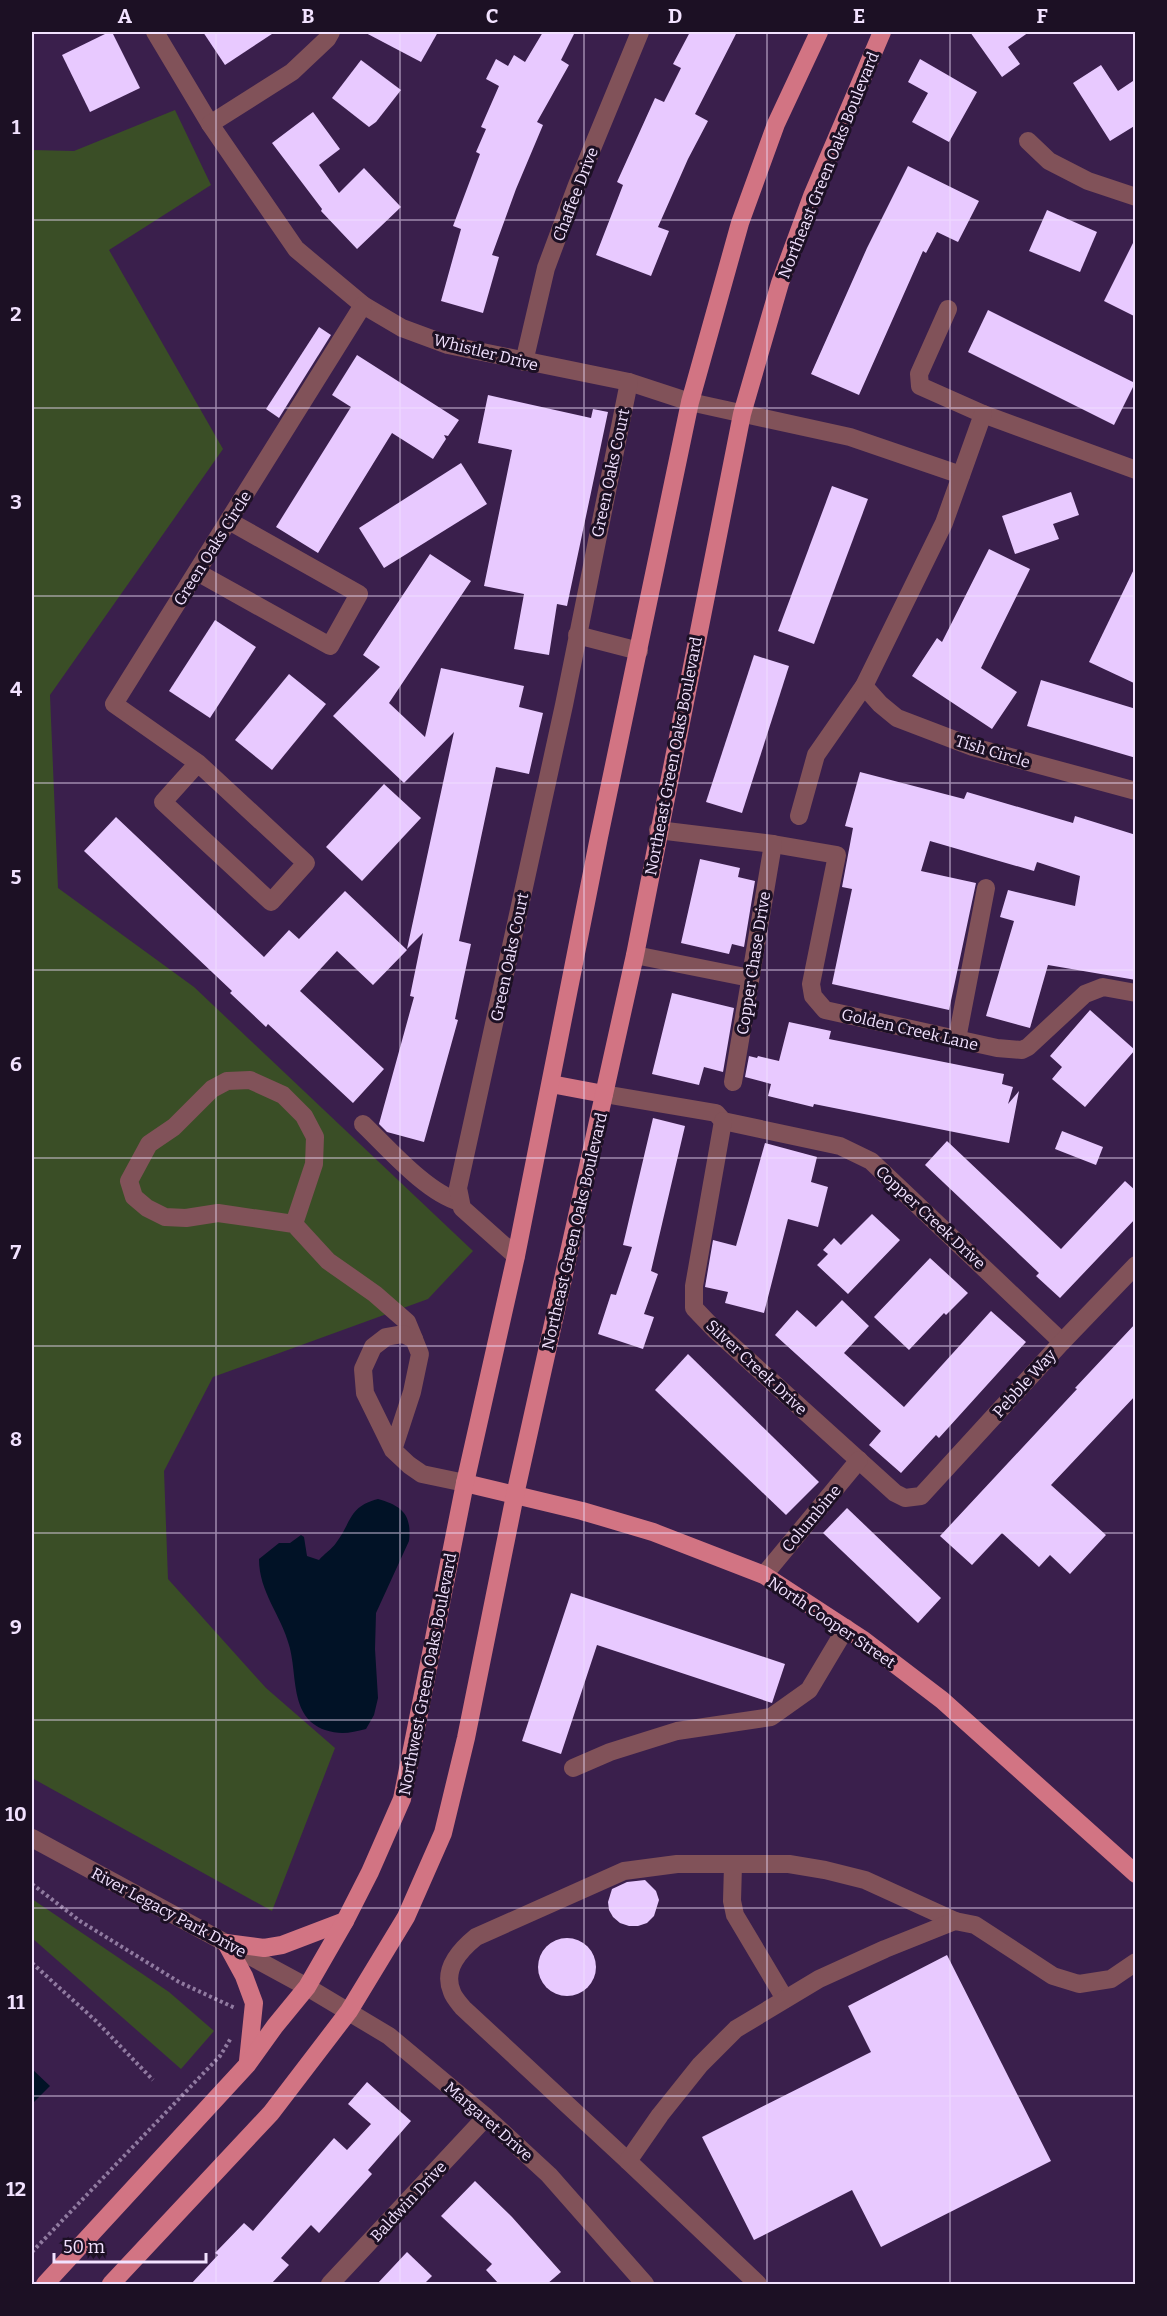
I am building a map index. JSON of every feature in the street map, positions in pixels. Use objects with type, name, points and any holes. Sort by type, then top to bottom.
[{"type":"main road","points":[[465,1483],[516,1256],[599,837],[690,402],[740,223],[776,124],[819,32]]},
{"type":"main road","name":"Northeast Green Oaks Boulevard","points":[[515,1495],[635,955],[742,414],[780,283],[808,207],[882,32]]},
{"type":"main road","points":[[551,1084],[604,1094]]},
{"type":"main road","name":"North Cooper Street","points":[[465,1483],[653,1532],[764,1575],[846,1628],[942,1700],[1136,1874]]},
{"type":"main road","name":"Northwest Green Oaks Boulevard","points":[[45,2284],[247,2065],[307,1987],[345,1922],[402,1799],[465,1483]]},
{"type":"main road","points":[[111,2284],[271,2113],[349,2011],[406,1917],[442,1833],[466,1738],[515,1495]]},
{"type":"main road","points":[[226,1943],[264,1948],[282,1945],[345,1922]]},
{"type":"main road","points":[[226,1943],[244,1976],[254,2003],[247,2065]]},
{"type":"street","name":"Whistler Drive","points":[[155,32],[210,124],[296,249],[363,305],[402,328],[448,345],[629,382],[690,402],[742,414]]},
{"type":"street","points":[[210,124],[292,72],[327,39],[331,32]]},
{"type":"street","name":"Chaffee Drive","points":[[524,362],[546,268],[577,185],[640,32]]},
{"type":"street","points":[[1028,141],[1049,161],[1078,176],[1136,196]]},
{"type":"street","name":"Green Oaks Circle","points":[[198,763],[114,704],[363,305]]},
{"type":"street","points":[[948,309],[919,374],[920,386],[983,414],[1136,470]]},
{"type":"street","name":"Green Oaks Court","points":[[460,1202],[458,1188],[564,705],[629,382]]},
{"type":"street","points":[[742,414],[850,437],[961,475]]},
{"type":"street","points":[[799,816],[816,755],[864,686],[944,523],[983,414]]},
{"type":"street","points":[[197,572],[330,646],[359,594],[229,521]]},
{"type":"street","points":[[577,635],[639,651]]},
{"type":"street","name":"Tish Circle","points":[[864,686],[897,718],[973,747],[1136,791]]},
{"type":"street","points":[[198,763],[306,863],[271,902],[163,802],[198,763]]},
{"type":"street","name":"Golden Creek Lane","points":[[658,830],[773,844],[837,855],[811,984],[813,996],[825,1010],[997,1048],[1022,1050],[1085,994],[1103,987],[1136,993]]},
{"type":"street","name":"Copper Chase Drive","points":[[733,1082],[773,844]]},
{"type":"street","points":[[957,1039],[986,888]]},
{"type":"street","points":[[635,955],[750,978]]},
{"type":"street","points":[[294,1224],[314,1164],[315,1137],[304,1116],[283,1095],[250,1080],[227,1081],[212,1089],[174,1127],[149,1144],[129,1181],[134,1197],[147,1208],[165,1217],[186,1218],[218,1213],[294,1224],[328,1261],[375,1294],[407,1322],[420,1354],[412,1392],[393,1450]]},
{"type":"street","name":"Copper Creek Drive","points":[[604,1094],[716,1113],[723,1121],[840,1146],[871,1161],[1062,1342]]},
{"type":"street","name":"Silver Creek Drive","points":[[723,1121],[694,1286],[694,1308],[715,1330],[895,1493],[911,1498]]},
{"type":"street","points":[[363,1124],[428,1186],[447,1198],[460,1202],[462,1208],[516,1256]]},
{"type":"street","name":"Pebble Way","points":[[911,1498],[921,1496],[1136,1265]]},
{"type":"street","points":[[414,1339],[403,1334],[386,1337],[373,1347],[363,1369],[365,1393],[393,1450],[409,1465],[422,1474],[465,1483]]},
{"type":"street","name":"Columbine","points":[[764,1575],[859,1460]]},
{"type":"street","points":[[573,1768],[610,1752],[677,1731],[771,1717],[809,1690],[846,1628]]},
{"type":"street","name":"River Legacy Park Drive","points":[[32,1838],[307,1987]]},
{"type":"street","points":[[758,2284],[464,2008],[452,1992],[450,1971],[461,1949],[476,1937],[624,1871],[677,1864],[789,1864],[865,1880],[955,1921],[975,1925],[1053,1976],[1079,1984],[1111,1979],[1136,1962]]},
{"type":"street","points":[[734,1865],[732,1901],[735,1915],[785,1999]]},
{"type":"street","points":[[628,2161],[700,2066],[736,2029],[819,1980],[885,1949],[955,1921]]},
{"type":"street","name":"Margaret Drive","points":[[307,1987],[389,2036],[486,2117],[549,2175],[645,2284]]},
{"type":"street","name":"Baldwin Drive","points":[[330,2284],[486,2117]]},
{"type":"path","points":[[32,1884],[80,1921],[179,1982],[236,2008]]},
{"type":"path","points":[[32,1962],[96,2021],[153,2080]]},
{"type":"path","points":[[32,2252],[220,2056],[235,2030]]},
{"type":"green space","points":[[175,110],[211,185],[109,250],[223,449],[50,695],[58,888],[194,987],[473,1251],[428,1299],[213,1377],[164,1471],[168,1579],[266,1688],[335,1748],[272,1911],[32,1778],[32,150],[74,151]]},
{"type":"green space","points":[[32,1899],[169,1992],[214,2031],[181,2069],[32,1938]]},
{"type":"water","points":[[378,1499],[404,1512],[410,1532],[409,1541],[376,1613],[375,1649],[378,1698],[374,1715],[366,1729],[346,1733],[330,1732],[313,1724],[300,1705],[289,1645],[266,1593],[259,1559],[279,1543],[290,1543],[301,1535],[304,1537],[307,1556],[319,1560],[336,1543],[356,1511],[368,1502]]},
{"type":"water","points":[[32,2069],[50,2086],[32,2104]]},
{"type":"building","points":[[112,32],[140,88],[90,112],[62,55]]},
{"type":"building","points":[[203,32],[275,32],[225,65]]},
{"type":"building","points":[[364,32],[438,32],[421,62]]},
{"type":"building","points":[[543,32],[575,32],[561,60],[569,65],[537,122],[543,125],[492,255],[499,257],[483,313],[441,301],[461,229],[453,226],[480,154],[476,152],[486,129],[481,127],[499,86],[486,79],[496,59],[508,66],[514,55],[525,62]]},
{"type":"building","points":[[690,32],[737,32],[695,114],[708,121],[688,159],[658,227],[669,231],[651,276],[596,255],[623,185],[617,182],[655,98],[664,102],[681,68],[673,64]]},
{"type":"building","points":[[970,32],[1029,32],[1008,47],[1020,64],[1002,77]]},
{"type":"building","points":[[920,59],[977,92],[949,142],[912,122],[928,93],[908,82]]},
{"type":"building","points":[[361,60],[401,90],[376,122],[369,127],[332,98]]},
{"type":"building","points":[[1101,65],[1118,91],[1136,79],[1136,125],[1110,141],[1073,83]]},
{"type":"building","points":[[313,112],[340,149],[319,165],[339,193],[364,168],[401,207],[357,249],[321,211],[322,209],[272,143]]},
{"type":"building","points":[[908,166],[979,201],[958,242],[937,232],[926,253],[923,251],[859,395],[811,374],[867,248]]},
{"type":"building","points":[[1047,210],[1097,232],[1080,272],[1029,251]]},
{"type":"building","points":[[1136,237],[1136,317],[1104,301]]},
{"type":"building","points":[[988,310],[1135,383],[1114,425],[968,352]]},
{"type":"building","points":[[319,327],[331,335],[279,418],[266,409]]},
{"type":"building","points":[[357,355],[459,420],[448,436],[444,435],[446,439],[433,459],[392,433],[318,553],[276,527],[351,407],[332,395]]},
{"type":"building","points":[[488,395],[591,418],[593,409],[608,412],[567,606],[557,604],[549,655],[514,649],[524,594],[484,586],[512,450],[478,443]]},
{"type":"building","points":[[461,463],[487,504],[384,568],[359,528]]},
{"type":"building","points":[[832,486],[868,499],[814,644],[778,631]]},
{"type":"building","points":[[1071,492],[1079,515],[1053,524],[1059,539],[1015,554],[1002,516]]},
{"type":"building","points":[[989,549],[1030,569],[981,668],[1017,692],[992,729],[912,676],[937,638],[942,642]]},
{"type":"building","points":[[430,554],[471,581],[389,703],[425,737],[441,668],[524,686],[519,707],[543,713],[529,774],[496,767],[459,941],[471,944],[455,1019],[458,1020],[424,1142],[387,1132],[379,1124],[414,997],[410,996],[423,933],[407,949],[454,732],[404,783],[333,716],[380,667],[363,655]]},
{"type":"building","points":[[1136,565],[1136,684],[1089,662]]},
{"type":"building","points":[[215,620],[256,647],[210,718],[169,691]]},
{"type":"building","points":[[754,655],[789,666],[742,813],[706,802]]},
{"type":"building","points":[[289,674],[326,704],[272,770],[235,740]]},
{"type":"building","points":[[1041,680],[1136,709],[1136,758],[1027,726]]},
{"type":"building","points":[[860,772],[964,799],[967,792],[1073,823],[1075,816],[1136,835],[1136,980],[1048,965],[1030,1028],[986,1016],[1014,921],[1000,917],[1008,890],[1075,906],[1080,876],[1037,862],[1034,871],[930,841],[921,871],[976,883],[949,1010],[832,984],[852,889],[842,887],[853,828],[845,826]]},
{"type":"building","points":[[384,784],[421,818],[362,881],[326,847]]},
{"type":"building","points":[[116,817],[264,957],[289,930],[299,939],[345,891],[407,950],[373,985],[337,951],[300,991],[384,1069],[353,1103],[268,1024],[266,1027],[230,993],[232,991],[84,851]]},
{"type":"building","points":[[700,859],[740,868],[738,877],[755,881],[744,947],[732,944],[729,954],[681,943]]},
{"type":"building","points":[[672,993],[734,1008],[723,1072],[704,1067],[699,1085],[652,1074]]},
{"type":"building","points":[[1090,1010],[1135,1050],[1085,1107],[1052,1079],[1062,1067],[1050,1056]]},
{"type":"building","points":[[789,1022],[831,1031],[829,1039],[1004,1074],[1002,1084],[1013,1087],[1008,1104],[1019,1091],[1009,1143],[814,1104],[813,1107],[768,1096],[771,1084],[745,1077],[749,1056],[779,1061]]},
{"type":"building","points":[[653,1118],[685,1126],[651,1271],[658,1274],[644,1314],[654,1317],[643,1349],[598,1334],[611,1294],[616,1295],[632,1247],[623,1245]]},
{"type":"building","points":[[1062,1131],[1103,1147],[1096,1165],[1055,1149]]},
{"type":"building","points":[[947,1141],[1061,1249],[1125,1181],[1136,1191],[1136,1218],[1060,1298],[1036,1276],[1039,1273],[925,1165]]},
{"type":"building","points":[[765,1143],[817,1157],[811,1182],[828,1187],[818,1227],[788,1219],[764,1313],[725,1303],[728,1292],[705,1287],[713,1240],[736,1246]]},
{"type":"building","points":[[872,1214],[900,1240],[848,1294],[817,1265],[828,1254],[823,1250],[834,1238],[841,1245]]},
{"type":"building","points":[[930,1258],[968,1293],[946,1315],[944,1313],[909,1350],[874,1317]]},
{"type":"building","points":[[842,1300],[869,1326],[844,1353],[904,1407],[991,1311],[1026,1342],[939,1438],[936,1435],[901,1473],[869,1445],[881,1431],[775,1335],[797,1310],[816,1327]]},
{"type":"building","points":[[1136,1323],[1136,1395],[1051,1485],[1106,1535],[1070,1574],[1050,1555],[1039,1567],[1002,1533],[972,1565],[940,1536]]},
{"type":"building","points":[[688,1354],[819,1482],[786,1515],[655,1390]]},
{"type":"building","points":[[847,1508],[941,1598],[918,1623],[823,1533]]},
{"type":"building","points":[[571,1593],[785,1664],[772,1703],[597,1645],[561,1754],[522,1741]]},
{"type":"building","points":[[645,1880],[656,1891],[659,1900],[654,1916],[647,1923],[638,1926],[620,1923],[609,1910],[608,1902],[612,1889],[627,1882]]},
{"type":"building","points":[[561,1938],[573,1938],[588,1946],[596,1961],[596,1973],[588,1988],[573,1996],[561,1996],[546,1988],[538,1973],[538,1961],[546,1946]]},
{"type":"building","points":[[947,1955],[1051,2161],[881,2247],[852,2190],[754,2240],[702,2137],[871,2052],[848,2006]]},
{"type":"building","points":[[367,2082],[411,2121],[368,2170],[372,2174],[319,2233],[311,2225],[281,2258],[289,2265],[271,2284],[191,2284],[218,2255],[215,2253],[244,2223],[253,2231],[334,2138],[347,2150],[371,2124],[348,2104]]},
{"type":"building","points":[[475,2181],[512,2217],[561,2272],[547,2284],[499,2284],[486,2270],[492,2264],[441,2216]]},
{"type":"building","points":[[407,2252],[432,2276],[424,2284],[377,2284]]}]
